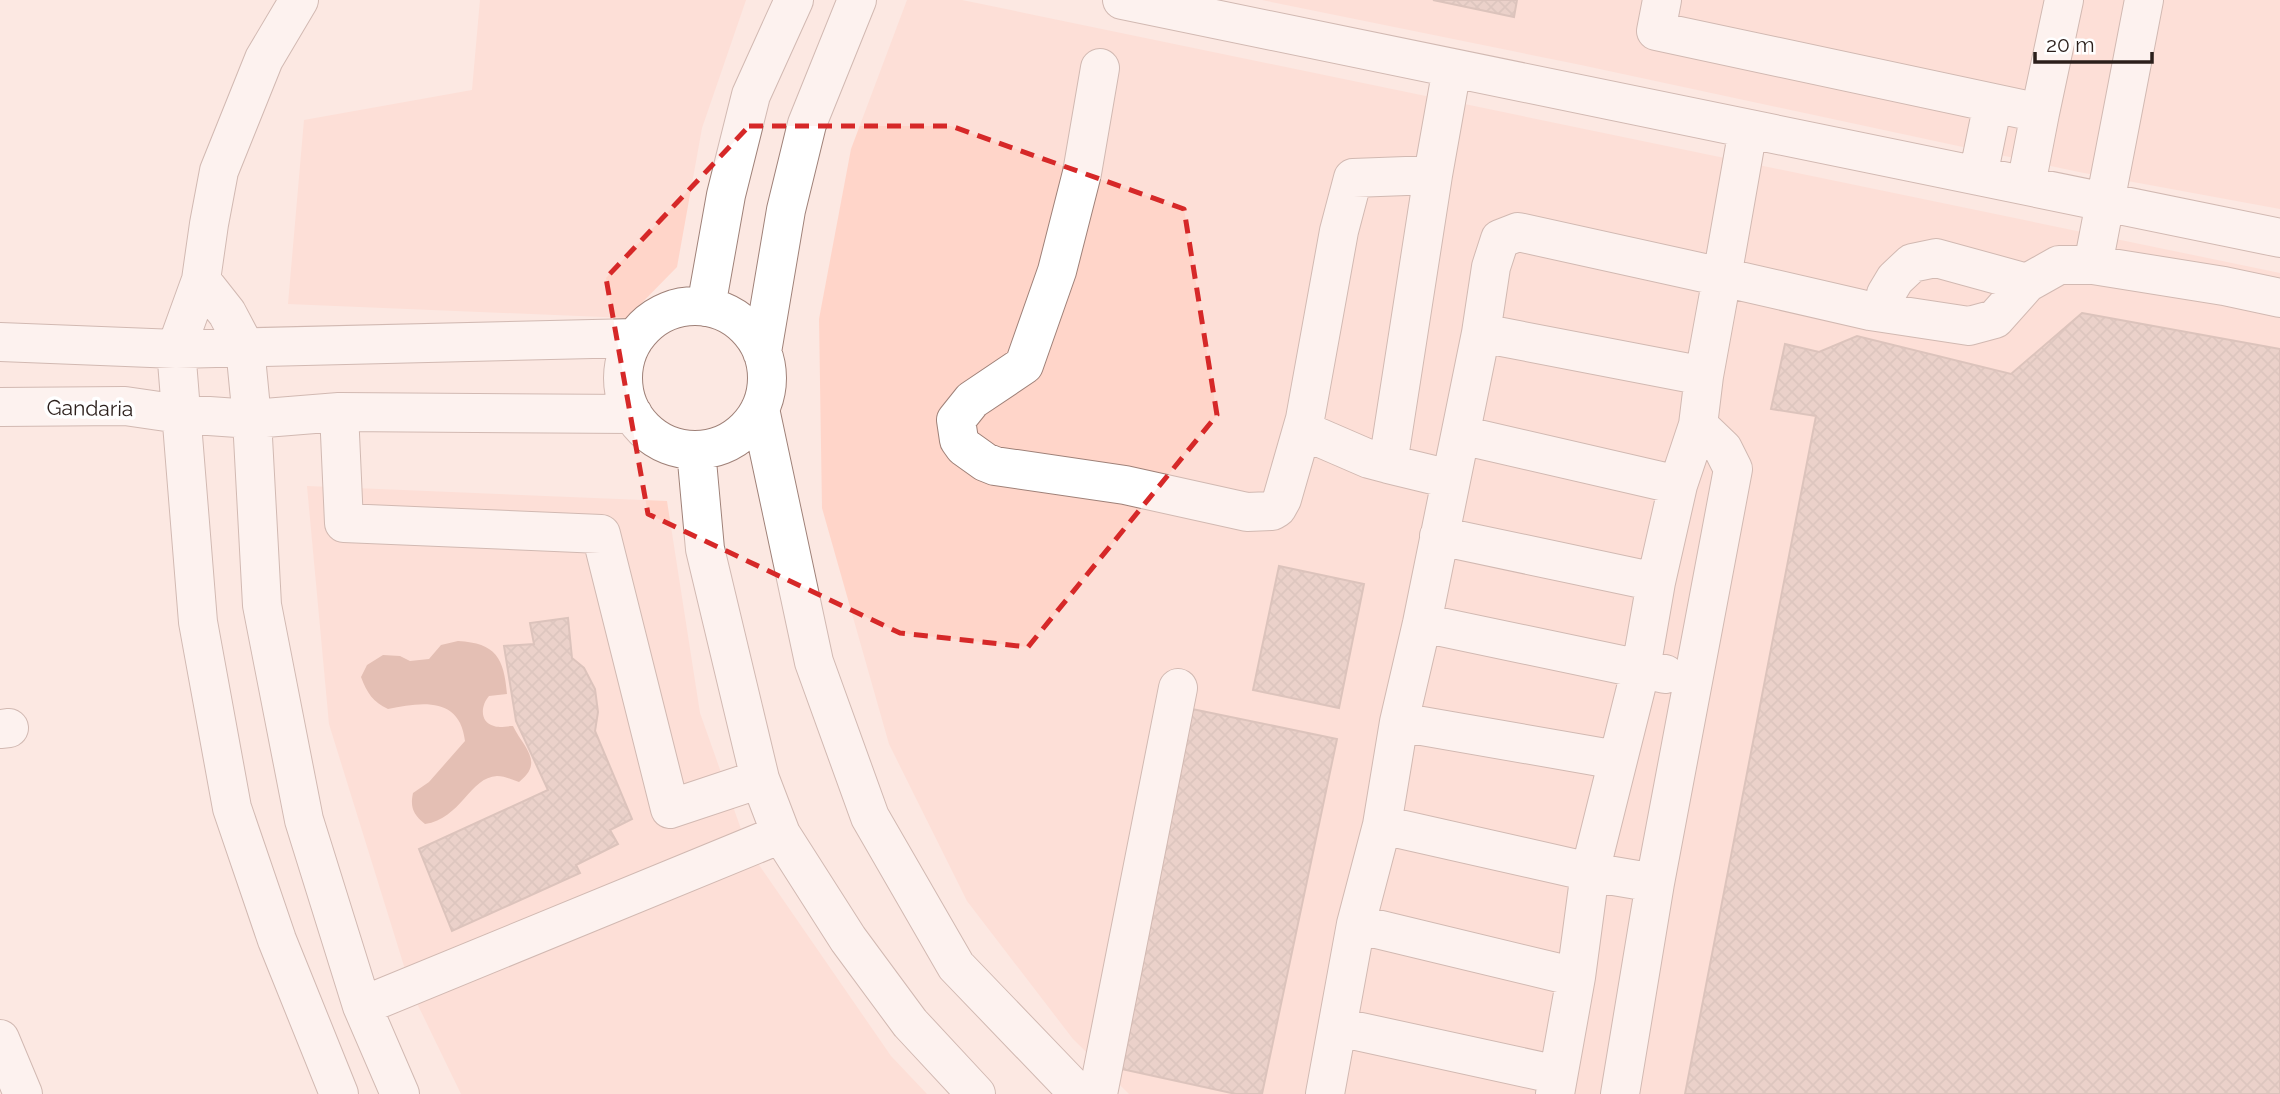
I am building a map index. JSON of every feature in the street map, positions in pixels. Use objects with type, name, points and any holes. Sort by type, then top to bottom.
[{"type":"street","points":[[299,0],[264,59],[219,171],[208,224],[201,280],[177,349],[198,622],[232,807],[277,940],[339,1094]]},
{"type":"street","points":[[706,307],[726,195],[751,95],[794,0]]},
{"type":"street","points":[[762,352],[786,210],[807,124],[857,0]]},
{"type":"street","points":[[1122,0],[2280,238]]},
{"type":"street","points":[[1662,0],[1656,31],[2040,113]]},
{"type":"street","points":[[2026,186],[2064,0]]},
{"type":"street","points":[[2093,265],[2144,0]]},
{"type":"street","points":[[1100,68],[1082,173],[1057,271],[1024,365],[972,400],[956,420],[959,440],[976,457],[995,466],[1125,485],[1247,512],[1275,510],[1282,499],[1301,430],[1339,231],[1353,178],[1433,175]]},
{"type":"street","points":[[1388,464],[1452,68]]},
{"type":"street","points":[[1978,176],[1993,103]]},
{"type":"street","points":[[1338,1027],[1557,1084],[1576,976],[1590,872],[1641,668],[1656,582],[1678,485],[1698,425],[1704,376],[1748,129]]},
{"type":"street","points":[[2224,286],[2234,229]]},
{"type":"street","points":[[1325,1094],[1356,924],[1381,825],[1399,722],[1461,435],[1491,267],[1500,239],[1518,232],[1870,311],[1969,326],[1995,319],[2028,283],[2059,265],[2093,265],[2280,298]]},
{"type":"street","points":[[1886,294],[1895,279],[1912,263],[1936,258],[2028,283]]},
{"type":"street","points":[[201,280],[227,313],[245,347],[252,419],[262,605],[304,820],[362,1006],[400,1094]]},
{"type":"street","points":[[687,307],[706,307],[739,321],[762,352],[767,371],[766,391],[760,410],[749,426],[734,439],[716,447],[696,450],[676,448],[657,439],[643,428],[633,414],[624,389],[624,363],[635,338],[653,320],[669,311],[687,307]]},
{"type":"street","points":[[1481,333],[1704,376]]},
{"type":"street","points":[[0,342],[177,349],[635,338]]},
{"type":"street","name":"Gandaria","points":[[0,407],[125,406],[180,414],[252,419],[339,412],[633,414]]},
{"type":"street","points":[[760,410],[814,662],[870,817],[956,966],[1079,1094]]},
{"type":"street","points":[[339,412],[344,523],[601,534],[670,809],[760,779]]},
{"type":"street","points":[[1620,1094],[1655,883],[1733,469],[1723,449],[1698,425]]},
{"type":"street","points":[[1301,430],[1369,459],[1450,479]]},
{"type":"street","points":[[1461,435],[1678,485]]},
{"type":"street","points":[[696,450],[705,549],[760,779],[781,834],[849,939],[910,1023],[976,1094]]},
{"type":"street","points":[[1439,536],[1656,582]]},
{"type":"street","points":[[1422,623],[1694,681]]},
{"type":"street","points":[[1098,1094],[1178,688]]},
{"type":"street","points":[[1399,722],[1617,761]]},
{"type":"street","points":[[1381,825],[1590,872],[1655,883]]},
{"type":"street","points":[[362,1006],[781,834]]},
{"type":"street","points":[[1356,924],[1576,976]]},
{"type":"street","points":[[0,1040],[23,1094]]},
{"type":"highlighted area","points":[[749,126],[951,126],[1184,209],[1217,415],[1028,647],[900,633],[648,514],[606,278]]},
{"type":"shaded area","points":[[480,0],[746,0],[702,128],[677,267],[627,318],[288,304],[304,120],[472,90]]},
{"type":"shaded area","points":[[907,0],[962,0],[2280,273],[2280,1094],[1129,1094],[1073,1039],[967,901],[889,744],[822,508],[819,319],[851,149]]},
{"type":"shaded area","points":[[1262,0],[2280,0],[2280,209],[2079,172],[1581,65]]},
{"type":"shaded area","points":[[307,486],[667,501],[700,713],[748,849],[891,1056],[927,1094],[461,1094],[413,995],[329,724]]},
{"type":"shaded area","points":[[458,641],[471,642],[489,649],[500,662],[507,694],[489,696],[483,708],[484,717],[494,726],[513,726],[530,754],[530,768],[519,782],[500,776],[488,778],[479,783],[448,815],[425,824],[413,810],[413,793],[429,782],[465,741],[462,726],[456,716],[437,706],[426,704],[388,709],[371,696],[361,677],[367,665],[383,655],[400,656],[410,661],[429,659],[441,645]]},
{"type":"building","points":[[1433,0],[1517,0],[1514,17]]},
{"type":"building","points":[[2082,313],[2280,349],[2280,1094],[1685,1094],[1816,416],[1771,409],[1785,344],[1819,352],[1857,336],[2011,374]]},
{"type":"building","points":[[1279,566],[1364,584],[1339,708],[1253,690]]},
{"type":"building","points":[[568,618],[572,658],[584,668],[595,689],[598,712],[595,731],[632,819],[610,830],[618,844],[576,865],[580,873],[452,931],[419,849],[548,790],[516,721],[504,646],[534,644],[530,623]]},
{"type":"building","points":[[1192,709],[1337,739],[1262,1094],[1236,1094],[1117,1068]]}]
